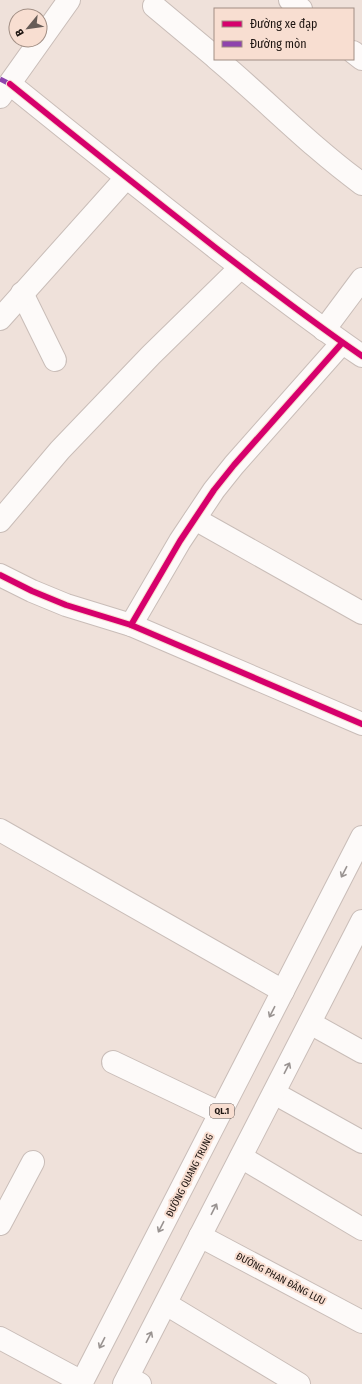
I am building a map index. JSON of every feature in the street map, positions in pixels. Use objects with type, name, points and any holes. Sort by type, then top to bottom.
[{"type":"main road","points":[[68,0],[5,90],[126,178],[324,330],[362,356]]},
{"type":"main road","points":[[290,0],[299,8]]},
{"type":"main road","points":[[154,6],[214,56]]},
{"type":"main road","points":[[354,53],[362,59]]},
{"type":"main road","points":[[218,60],[300,134],[362,184]]},
{"type":"main road","points":[[0,319],[126,178]]},
{"type":"main road","points":[[0,521],[60,450],[152,355],[241,267]]},
{"type":"main road","points":[[324,330],[362,279]]},
{"type":"main road","points":[[22,293],[55,360]]},
{"type":"main road","points":[[131,625],[180,541],[214,490],[234,465],[342,343]]},
{"type":"main road","points":[[195,519],[362,612]]},
{"type":"main road","points":[[0,575],[32,591],[66,605],[131,625],[362,724]]},
{"type":"main road","points":[[0,830],[283,991]]},
{"type":"main road","name":"ĐƯỜNG QUANG TRUNG","points":[[81,1383],[362,837]]},
{"type":"main road","points":[[131,1382],[166,1304],[310,1023],[356,948],[362,921]]},
{"type":"main road","points":[[310,1023],[362,1052]]},
{"type":"main road","points":[[113,1062],[220,1114]]},
{"type":"main road","points":[[274,1093],[362,1142]]},
{"type":"main road","points":[[241,1157],[362,1229]]},
{"type":"main road","points":[[0,1224],[33,1162]]},
{"type":"main road","name":"ĐƯỜNG PHAN ĐĂNG LƯU","points":[[200,1236],[362,1322]]},
{"type":"main road","points":[[166,1304],[299,1384]]},
{"type":"main road","points":[[0,1338],[81,1383]]},
{"type":"marked path","points":[[0,79],[10,84]]},
{"type":"cycle path","points":[[10,84],[216,248],[306,317],[362,356]]},
{"type":"cycle path","points":[[131,625],[180,541],[214,490],[234,465],[342,343]]},
{"type":"cycle path","points":[[0,575],[32,591],[66,605],[131,625],[362,724]]}]
